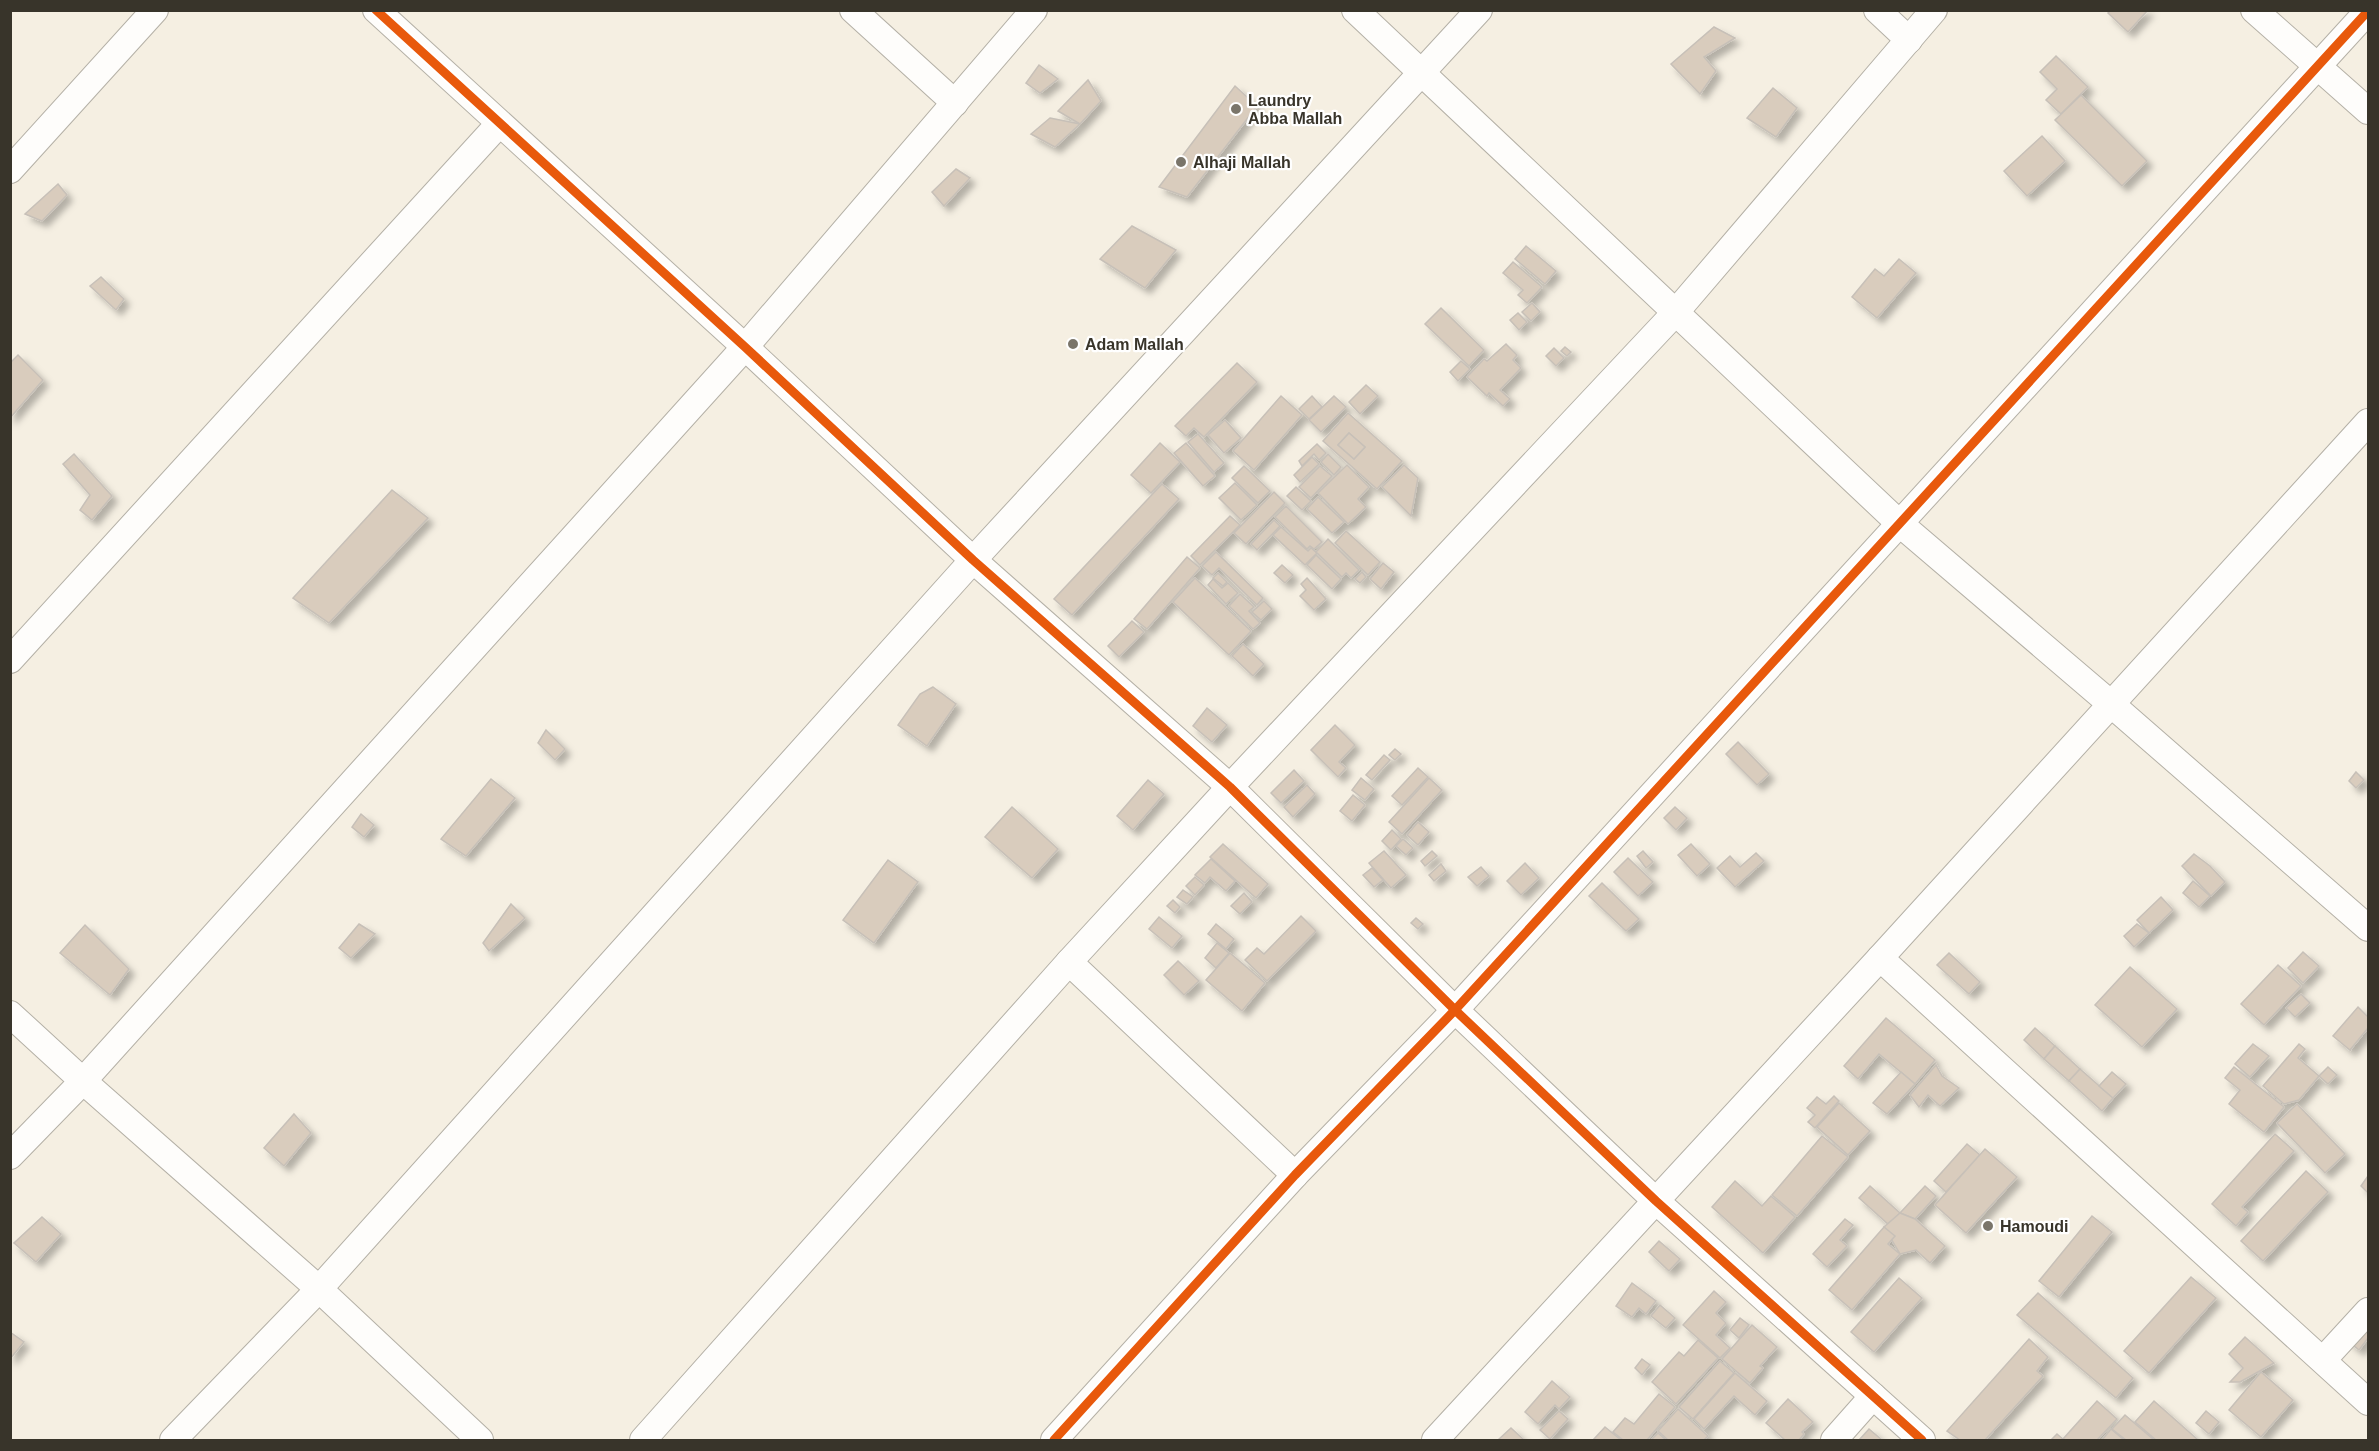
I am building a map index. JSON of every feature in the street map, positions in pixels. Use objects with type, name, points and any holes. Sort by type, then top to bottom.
[{"type":"street","points":[[10,170],[154,10]]},
{"type":"street","points":[[376,10],[745,347],[973,560],[1230,787],[1455,1010],[1656,1201],[1922,1440]]},
{"type":"street","points":[[853,10],[955,103]]},
{"type":"street","points":[[10,1156],[83,1081],[745,347],[1034,10]]},
{"type":"street","points":[[1355,10],[1899,523],[2366,921]]},
{"type":"street","points":[[173,1440],[319,1289],[973,560],[1479,10]]},
{"type":"street","points":[[1877,10],[1908,40]]},
{"type":"street","points":[[643,1440],[1070,962],[1230,787],[1675,313],[1934,10]]},
{"type":"street","points":[[2254,10],[2368,111]]},
{"type":"street","points":[[1054,1440],[1295,1174],[1455,1010],[2368,11]]},
{"type":"street","points":[[10,660],[500,124]]},
{"type":"street","points":[[1435,1440],[1880,958],[2368,422]]},
{"type":"street","points":[[1880,958],[2368,1402]]},
{"type":"street","points":[[1070,962],[1295,1174]]},
{"type":"street","points":[[10,1014],[319,1289],[480,1440]]},
{"type":"street","points":[[2323,1360],[2368,1311]]},
{"type":"street","points":[[1834,1440],[1873,1395]]},
{"type":"building","points":[[2111,10],[2148,10],[2128,32],[2108,13]]},
{"type":"building","points":[[1714,27],[1735,38],[1704,57],[1716,71],[1700,94],[1671,64]]},
{"type":"building","points":[[2056,56],[2088,87],[2061,114],[2046,100],[2057,89],[2040,72]]},
{"type":"building","points":[[1039,65],[1058,79],[1040,93],[1026,83]]},
{"type":"building","points":[[1088,80],[1101,101],[1080,124],[1058,111]]},
{"type":"building","points":[[1235,86],[1257,106],[1187,197],[1159,187]]},
{"type":"building","points":[[1773,88],[1797,108],[1776,137],[1747,118]]},
{"type":"building","points":[[2081,95],[2147,161],[2122,186],[2055,120]]},
{"type":"building","points":[[1050,118],[1080,124],[1055,147],[1031,134]]},
{"type":"building","points":[[2042,136],[2065,161],[2027,196],[2004,171]]},
{"type":"building","points":[[956,169],[970,178],[944,206],[932,192]]},
{"type":"building","points":[[58,184],[67,195],[42,221],[25,214]]},
{"type":"building","points":[[1132,226],[1176,250],[1145,288],[1100,259]]},
{"type":"building","points":[[1526,246],[1556,271],[1545,284],[1515,259]]},
{"type":"building","points":[[1899,259],[1916,273],[1877,318],[1852,297],[1875,269],[1884,276]]},
{"type":"building","points":[[1513,262],[1542,287],[1527,303],[1518,295],[1523,290],[1503,273]]},
{"type":"building","points":[[101,277],[124,299],[116,310],[90,286]]},
{"type":"building","points":[[1532,303],[1540,312],[1531,321],[1522,312]]},
{"type":"building","points":[[1441,308],[1484,350],[1469,366],[1425,324]]},
{"type":"building","points":[[1518,313],[1527,322],[1519,330],[1510,320]]},
{"type":"building","points":[[1506,344],[1517,355],[1513,360],[1521,368],[1500,390],[1510,399],[1503,406],[1489,393],[1487,396],[1467,377],[1484,359],[1487,361]]},
{"type":"building","points":[[1565,347],[1571,352],[1567,356],[1561,351]]},
{"type":"building","points":[[1554,348],[1564,358],[1556,366],[1546,356]]},
{"type":"building","points":[[18,355],[43,380],[10,418],[10,363]]},
{"type":"building","points":[[1461,361],[1470,369],[1458,381],[1450,372]]},
{"type":"building","points":[[1237,363],[1257,382],[1204,437],[1194,428],[1186,436],[1175,426]]},
{"type":"building","points":[[1366,385],[1378,396],[1360,414],[1349,402]]},
{"type":"building","points":[[1281,396],[1302,415],[1254,470],[1233,451]]},
{"type":"building","points":[[1312,396],[1322,407],[1309,419],[1299,409]]},
{"type":"building","points":[[1334,396],[1346,407],[1321,432],[1309,420]]},
{"type":"building","points":[[1348,413],[1402,461],[1377,489],[1323,441]],"holes":[[[1349,433],[1365,447],[1354,459],[1338,445]]]},
{"type":"building","points":[[1225,420],[1241,438],[1224,453],[1208,435]]},
{"type":"building","points":[[1349,433],[1365,447],[1354,459],[1338,445]]},
{"type":"building","points":[[1198,434],[1224,463],[1214,472],[1188,442]]},
{"type":"building","points":[[1160,443],[1180,462],[1151,493],[1131,475]]},
{"type":"building","points":[[1186,443],[1215,476],[1203,486],[1174,453]]},
{"type":"building","points":[[1317,444],[1326,453],[1319,460],[1314,454],[1302,466],[1299,461]]},
{"type":"building","points":[[74,454],[112,496],[92,520],[80,510],[90,495],[63,464]]},
{"type":"building","points":[[1328,454],[1341,467],[1334,475],[1321,462]]},
{"type":"building","points":[[1312,457],[1319,464],[1300,482],[1294,475]]},
{"type":"building","points":[[1347,465],[1369,487],[1358,499],[1366,507],[1348,524],[1318,493]]},
{"type":"building","points":[[1404,465],[1418,478],[1411,516],[1382,487]]},
{"type":"building","points":[[1244,466],[1270,491],[1258,503],[1232,478]]},
{"type":"building","points":[[1320,466],[1332,476],[1311,498],[1299,487]]},
{"type":"building","points":[[1235,483],[1257,505],[1241,520],[1219,498]]},
{"type":"building","points":[[1162,484],[1179,499],[1072,615],[1054,599]]},
{"type":"building","points":[[1296,487],[1311,501],[1302,510],[1287,496]]},
{"type":"building","points":[[392,490],[428,518],[329,623],[293,598]]},
{"type":"building","points":[[1274,492],[1285,503],[1246,544],[1234,533]]},
{"type":"building","points":[[1318,497],[1344,522],[1332,533],[1307,509]]},
{"type":"building","points":[[1286,506],[1322,542],[1314,549],[1310,546],[1307,549],[1275,517]]},
{"type":"building","points":[[1230,516],[1240,525],[1200,565],[1191,556]]},
{"type":"building","points":[[1274,520],[1280,526],[1257,550],[1251,544]]},
{"type":"building","points":[[1281,527],[1308,551],[1311,548],[1317,553],[1305,565],[1273,535]]},
{"type":"building","points":[[1346,531],[1380,562],[1368,575],[1335,543]]},
{"type":"building","points":[[1328,539],[1359,570],[1351,578],[1346,573],[1342,577],[1316,552]]},
{"type":"building","points":[[1216,552],[1263,598],[1257,605],[1219,568],[1212,575],[1202,566]]},
{"type":"building","points":[[1316,555],[1341,579],[1332,589],[1307,565]]},
{"type":"building","points":[[1187,557],[1200,568],[1147,629],[1134,619]]},
{"type":"building","points":[[1383,563],[1394,572],[1381,589],[1370,579]]},
{"type":"building","points":[[1282,565],[1293,575],[1285,583],[1274,573]]},
{"type":"building","points":[[1362,572],[1366,577],[1360,583],[1355,579]]},
{"type":"building","points":[[1218,573],[1227,582],[1223,586],[1213,578]]},
{"type":"building","points":[[1195,578],[1251,631],[1229,655],[1173,602]]},
{"type":"building","points":[[1307,578],[1326,599],[1314,610],[1300,596],[1306,590],[1301,584]]},
{"type":"building","points":[[1213,579],[1222,588],[1228,583],[1238,593],[1226,604],[1208,585]]},
{"type":"building","points":[[1240,594],[1254,607],[1249,611],[1260,623],[1253,629],[1229,606]]},
{"type":"building","points":[[1264,601],[1272,609],[1261,620],[1252,612]]},
{"type":"building","points":[[1132,621],[1144,632],[1119,657],[1108,646]]},
{"type":"building","points":[[1243,644],[1264,664],[1253,676],[1232,656]]},
{"type":"building","points":[[933,687],[956,704],[927,746],[898,725],[920,694]]},
{"type":"building","points":[[1207,708],[1227,725],[1212,742],[1193,726]]},
{"type":"building","points":[[1335,725],[1355,745],[1339,762],[1346,768],[1338,777],[1311,750]]},
{"type":"building","points":[[546,730],[565,749],[555,760],[538,743]]},
{"type":"building","points":[[1738,742],[1769,774],[1757,785],[1726,754]]},
{"type":"building","points":[[1395,749],[1401,754],[1395,760],[1389,755]]},
{"type":"building","points":[[1384,755],[1390,760],[1372,780],[1366,775]]},
{"type":"building","points":[[1418,768],[1428,777],[1402,805],[1392,796]]},
{"type":"building","points":[[1294,770],[1304,781],[1281,803],[1271,793]]},
{"type":"building","points":[[2356,772],[2364,780],[2356,788],[2349,781]]},
{"type":"building","points":[[1361,778],[1374,789],[1365,800],[1352,790]]},
{"type":"building","points":[[1429,778],[1442,790],[1402,834],[1389,822]]},
{"type":"building","points":[[491,779],[515,798],[466,856],[441,839]]},
{"type":"building","points":[[1148,780],[1164,794],[1133,830],[1117,816]]},
{"type":"building","points":[[1307,785],[1315,794],[1293,817],[1284,807]]},
{"type":"building","points":[[1353,795],[1365,805],[1352,821],[1340,811]]},
{"type":"building","points":[[1012,807],[1058,849],[1032,878],[985,837]]},
{"type":"building","points":[[1675,807],[1687,818],[1676,830],[1664,818]]},
{"type":"building","points":[[361,814],[374,825],[364,837],[352,827]]},
{"type":"building","points":[[1418,822],[1429,832],[1418,845],[1407,835]]},
{"type":"building","points":[[1392,830],[1401,839],[1391,850],[1382,841]]},
{"type":"building","points":[[1403,839],[1413,848],[1406,855],[1396,846]]},
{"type":"building","points":[[1223,844],[1268,884],[1256,898],[1210,857]]},
{"type":"building","points":[[1691,844],[1710,864],[1697,876],[1678,855]]},
{"type":"building","points":[[1384,851],[1406,875],[1391,888],[1369,863]]},
{"type":"building","points":[[1432,851],[1437,856],[1425,866],[1421,861]]},
{"type":"building","points":[[1643,851],[1653,862],[1646,868],[1637,856]]},
{"type":"building","points":[[1756,853],[1764,861],[1735,887],[1717,868],[1730,856],[1740,867]]},
{"type":"building","points":[[2194,854],[2210,866],[2225,882],[2211,896],[2182,866]]},
{"type":"building","points":[[1628,858],[1653,882],[1638,896],[1614,872]]},
{"type":"building","points":[[1211,859],[1235,881],[1226,891],[1210,877],[1205,883],[1195,875]]},
{"type":"building","points":[[888,860],[918,882],[874,943],[843,920]]},
{"type":"building","points":[[1525,863],[1539,878],[1521,895],[1507,881]]},
{"type":"building","points":[[1441,864],[1446,871],[1434,881],[1429,875]]},
{"type":"building","points":[[1481,867],[1489,876],[1477,886],[1468,877]]},
{"type":"building","points":[[1372,868],[1383,880],[1374,887],[1363,875]]},
{"type":"building","points":[[1195,877],[1204,885],[1195,895],[1186,886]]},
{"type":"building","points":[[2193,881],[2210,896],[2199,907],[2183,893]]},
{"type":"building","points":[[1602,883],[1639,919],[1626,931],[1589,896]]},
{"type":"building","points":[[1183,890],[1193,897],[1187,904],[1177,897]]},
{"type":"building","points":[[1244,893],[1252,902],[1240,914],[1231,906]]},
{"type":"building","points":[[2161,897],[2173,910],[2149,933],[2137,920]]},
{"type":"building","points":[[1173,900],[1180,907],[1175,913],[1167,906]]},
{"type":"building","points":[[511,904],[525,918],[489,951],[483,943]]},
{"type":"building","points":[[1301,916],[1316,931],[1267,981],[1245,960],[1257,948],[1264,954]]},
{"type":"building","points":[[1159,917],[1182,936],[1172,948],[1149,929]]},
{"type":"building","points":[[1416,918],[1423,924],[1418,929],[1411,923]]},
{"type":"building","points":[[359,924],[375,934],[351,958],[339,948]]},
{"type":"building","points":[[1216,924],[1234,939],[1226,949],[1208,934]]},
{"type":"building","points":[[2137,924],[2149,933],[2134,947],[2124,936]]},
{"type":"building","points":[[85,925],[129,969],[110,995],[60,953]]},
{"type":"building","points":[[1217,943],[1229,953],[1216,968],[1205,958]]},
{"type":"building","points":[[2303,952],[2319,966],[2303,983],[2288,968]]},
{"type":"building","points":[[1230,953],[1265,983],[1242,1011],[1206,980]]},
{"type":"building","points":[[1949,953],[1980,982],[1969,994],[1937,965]]},
{"type":"building","points":[[1178,961],[1199,981],[1184,995],[1164,975]]},
{"type":"building","points":[[2278,965],[2301,986],[2264,1025],[2241,1004]]},
{"type":"building","points":[[2130,967],[2177,1009],[2142,1047],[2095,1005]]},
{"type":"building","points":[[2301,994],[2310,1003],[2295,1017],[2286,1008]]},
{"type":"building","points":[[2358,1007],[2368,1017],[2368,1028],[2351,1051],[2333,1036]]},
{"type":"building","points":[[1886,1018],[1935,1060],[1915,1084],[1879,1054],[1858,1079],[1844,1066]]},
{"type":"building","points":[[2035,1028],[2055,1046],[2044,1059],[2024,1040]]},
{"type":"building","points":[[2253,1044],[2269,1056],[2250,1077],[2235,1064]]},
{"type":"building","points":[[2299,1044],[2305,1049],[2298,1058],[2319,1076],[2299,1100],[2284,1104],[2263,1086]]},
{"type":"building","points":[[2055,1046],[2080,1069],[2069,1081],[2044,1059]]},
{"type":"building","points":[[1936,1065],[1942,1076],[1959,1088],[1940,1106],[1928,1095],[1919,1107],[1910,1095]]},
{"type":"building","points":[[2234,1067],[2284,1107],[2264,1132],[2229,1104],[2240,1090],[2225,1078]]},
{"type":"building","points":[[2328,1067],[2337,1075],[2328,1084],[2319,1076]]},
{"type":"building","points":[[2080,1069],[2113,1098],[2102,1111],[2069,1081]]},
{"type":"building","points":[[1901,1072],[1915,1084],[1887,1114],[1873,1103]]},
{"type":"building","points":[[2112,1072],[2126,1084],[2113,1098],[2099,1086]]},
{"type":"building","points":[[1834,1096],[1839,1101],[1815,1128],[1808,1122],[1815,1115],[1807,1108],[1817,1097],[1826,1104]]},
{"type":"building","points":[[1839,1103],[1870,1131],[1848,1155],[1817,1127]]},
{"type":"building","points":[[2297,1104],[2345,1154],[2325,1173],[2277,1123]]},
{"type":"building","points":[[294,1114],[311,1133],[284,1166],[264,1148]]},
{"type":"building","points":[[2275,1134],[2294,1151],[2242,1207],[2248,1212],[2236,1226],[2212,1204]]},
{"type":"building","points":[[1822,1136],[1848,1157],[1797,1216],[1772,1195]]},
{"type":"building","points":[[1967,1144],[1980,1155],[1946,1192],[1934,1181]]},
{"type":"building","points":[[1985,1149],[2017,1177],[1966,1233],[1935,1205]]},
{"type":"building","points":[[2306,1171],[2328,1192],[2263,1261],[2241,1241]]},
{"type":"building","points":[[2368,1176],[2368,1193],[2361,1186]]},
{"type":"building","points":[[1735,1181],[1762,1206],[1771,1196],[1795,1217],[1763,1253],[1712,1207]]},
{"type":"building","points":[[1870,1186],[1900,1213],[1889,1225],[1859,1198]]},
{"type":"building","points":[[1925,1186],[1936,1196],[1915,1219],[1900,1213]]},
{"type":"building","points":[[1900,1213],[1915,1219],[1945,1246],[1930,1263],[1916,1250],[1900,1254],[1884,1227]]},
{"type":"building","points":[[2092,1216],[2112,1232],[2059,1297],[2039,1281]]},
{"type":"building","points":[[42,1217],[61,1234],[36,1262],[14,1243]]},
{"type":"building","points":[[1845,1219],[1853,1225],[1840,1240],[1847,1246],[1827,1267],[1813,1254]]},
{"type":"building","points":[[1884,1227],[1895,1236],[1888,1244],[1900,1254],[1852,1310],[1829,1290]]},
{"type":"building","points":[[1659,1241],[1680,1259],[1669,1271],[1649,1252]]},
{"type":"building","points":[[2191,1277],[2216,1298],[2149,1373],[2124,1351]]},
{"type":"building","points":[[1899,1278],[1922,1298],[1874,1352],[1851,1332]]},
{"type":"building","points":[[1632,1283],[1656,1301],[1646,1314],[1639,1308],[1632,1317],[1616,1306]]},
{"type":"building","points":[[1714,1291],[1726,1302],[1716,1313],[1726,1323],[1716,1335],[1730,1348],[1720,1358],[1683,1325]]},
{"type":"building","points":[[2038,1293],[2133,1378],[2116,1398],[2017,1315]]},
{"type":"building","points":[[1660,1305],[1675,1318],[1666,1328],[1651,1316]]},
{"type":"building","points":[[1740,1318],[1749,1325],[1739,1338],[1730,1330]]},
{"type":"building","points":[[1752,1325],[1777,1347],[1760,1366],[1763,1368],[1750,1383],[1722,1359]]},
{"type":"building","points":[[2368,1328],[2368,1338],[2359,1350],[2347,1340]]},
{"type":"building","points":[[10,1332],[24,1342],[10,1359]]},
{"type":"building","points":[[2245,1337],[2274,1363],[2240,1382],[2230,1382],[2243,1368],[2229,1354]]},
{"type":"building","points":[[2029,1339],[2048,1357],[2037,1371],[2043,1376],[1985,1440],[1960,1440],[1947,1431]]},
{"type":"building","points":[[1698,1340],[1718,1358],[1676,1404],[1652,1382],[1679,1352],[1684,1356]]},
{"type":"building","points":[[1642,1359],[1650,1365],[1642,1375],[1635,1368]]},
{"type":"building","points":[[1720,1361],[1734,1373],[1693,1419],[1679,1407]]},
{"type":"building","points":[[2261,1372],[2293,1400],[2261,1437],[2229,1410]]},
{"type":"building","points":[[1735,1373],[1767,1401],[1755,1415],[1734,1396],[1704,1429],[1694,1419]]},
{"type":"building","points":[[1552,1381],[1570,1397],[1559,1409],[1555,1405],[1538,1424],[1525,1412]]},
{"type":"building","points":[[1659,1394],[1675,1407],[1647,1440],[1623,1440],[1613,1432],[1625,1418],[1634,1424]]},
{"type":"building","points":[[1788,1399],[1813,1422],[1802,1432],[1804,1434],[1799,1440],[1785,1440],[1766,1423]]},
{"type":"building","points":[[2097,1401],[2117,1419],[2097,1440],[2063,1439]]},
{"type":"building","points":[[2154,1401],[2197,1439],[2156,1440],[2135,1422]]},
{"type":"building","points":[[1678,1409],[1708,1436],[1704,1440],[1668,1440],[1658,1431]]},
{"type":"building","points":[[1559,1411],[1568,1419],[1550,1439],[1540,1430]]},
{"type":"building","points":[[2206,1411],[2219,1422],[2209,1434],[2196,1423]]},
{"type":"building","points":[[2125,1415],[2154,1440],[2126,1440],[2112,1429]]},
{"type":"building","points":[[1605,1427],[1621,1440],[1593,1440]]},
{"type":"building","points":[[1511,1428],[1524,1440],[1498,1440]]},
{"type":"building","points":[[1869,1429],[1882,1440],[1859,1440]]},
{"type":"building","points":[[2111,1429],[2124,1440],[2102,1440]]},
{"type":"building","points":[[1658,1433],[1666,1440],[1651,1440]]},
{"type":"building","points":[[2057,1434],[2064,1440],[2051,1440]]},
{"type":"cycle path","points":[[376,10],[745,347],[973,560],[1230,787],[1455,1010],[1656,1201],[1922,1440]]},
{"type":"cycle path","points":[[1054,1440],[1295,1175],[1455,1010],[2368,11]]},
{"type":"place","name":"Laundry Abba Mallah","points":[[1236,109]]},
{"type":"place","name":"Alhaji Mallah","points":[[1181,162]]},
{"type":"place","name":"Adam Mallah","points":[[1073,344]]},
{"type":"place","name":"Hamoudi","points":[[1988,1226]]}]
